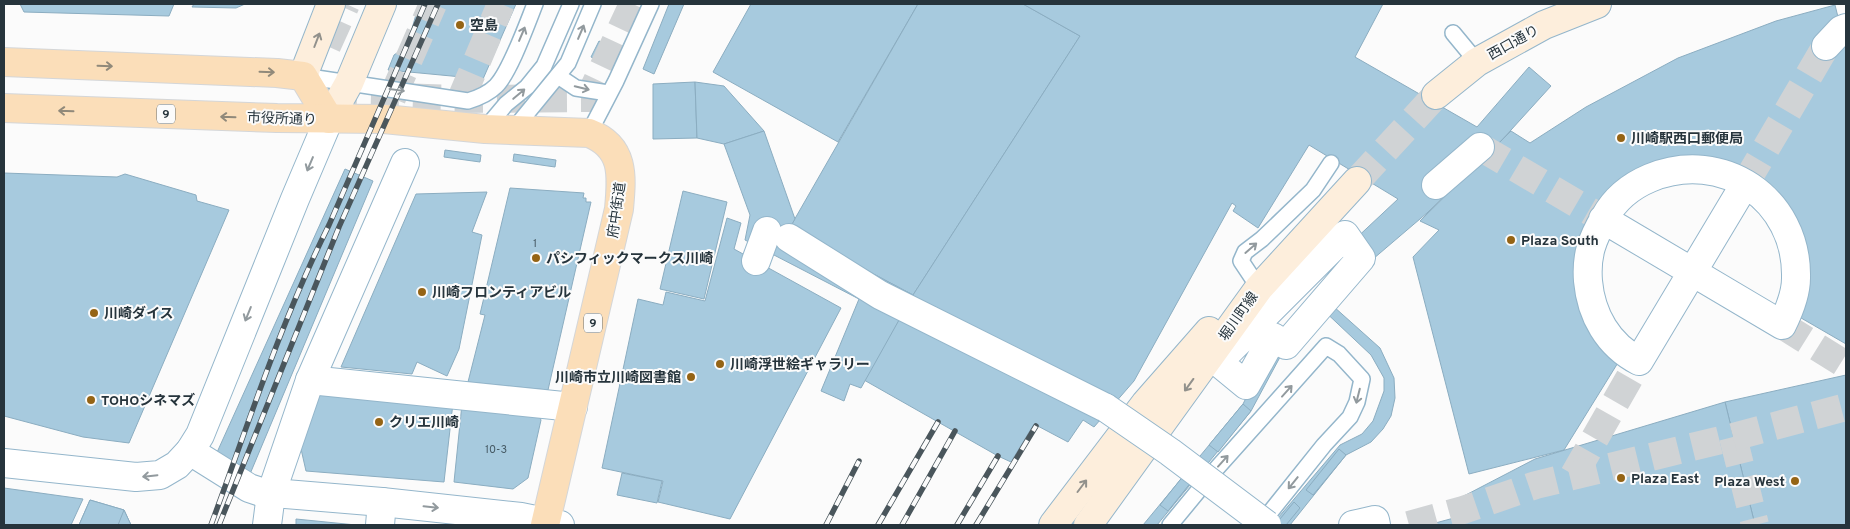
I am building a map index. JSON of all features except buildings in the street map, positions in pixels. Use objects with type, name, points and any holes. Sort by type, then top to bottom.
[{"type":"main road","points":[[4,62],[277,73],[303,76]]},
{"type":"main road","name":"市役所通り","points":[[303,76],[329,119]]},
{"type":"main road","name":"市役所通り","points":[[4,108],[329,119]]},
{"type":"main road","name":"府中街道","points":[[329,119],[384,119],[485,129],[589,133],[602,138],[618,158],[621,171],[619,209],[573,407],[550,524]]},
{"type":"street","points":[[303,76],[331,4]]},
{"type":"street","points":[[4,463],[136,477],[160,475],[177,465],[190,451],[200,435],[329,119],[349,83],[382,4]]},
{"type":"street","name":"西口通り","points":[[1436,95],[1477,62],[1544,25],[1597,4]]},
{"type":"street","points":[[1826,46],[1841,30],[1846,28]]},
{"type":"street","points":[[1436,185],[1480,147]]},
{"type":"street","points":[[267,525],[271,494],[310,380],[405,163]]},
{"type":"street","points":[[1603,219],[1692,272],[1782,325],[1789,311],[1796,279],[1793,247],[1780,216],[1759,192],[1745,184],[1731,176],[1698,168],[1666,171],[1636,184],[1611,206],[1603,219],[1594,234],[1587,266],[1590,298],[1603,328],[1624,353],[1638,361],[1692,272],[1745,184]]},
{"type":"street","points":[[1259,288],[1356,181]]},
{"type":"street","points":[[756,261],[778,234],[880,295],[1113,409],[1267,525]]},
{"type":"street","points":[[1344,235],[1362,258],[1286,345],[1273,337],[1246,385],[1218,362],[1330,249],[1344,235]]},
{"type":"street","name":"堀川町線","points":[[1053,525],[1151,397],[1226,311],[1259,288]]},
{"type":"street","name":"堀川町線","points":[[1088,525],[1259,288]]},
{"type":"street","points":[[310,380],[573,407]]},
{"type":"street","points":[[190,451],[249,488],[271,494],[381,514],[521,516],[550,524]]},
{"type":"street","points":[[1353,525],[1375,520],[1376,525]]},
{"type":"lane","points":[[303,76],[468,101],[481,97],[497,85],[511,61],[535,4]]},
{"type":"lane","points":[[485,129],[506,104],[527,87],[544,66],[571,4]]},
{"type":"lane","points":[[514,129],[568,63],[593,4]]},
{"type":"lane","points":[[589,133],[608,93],[616,81],[651,4]]},
{"type":"lane","points":[[1453,33],[1477,62]]},
{"type":"lane","points":[[558,76],[576,88],[608,93]]},
{"type":"lane","points":[[1259,288],[1241,261],[1245,252],[1262,239],[1313,190],[1331,164]]},
{"type":"lane","points":[[1170,525],[1217,468],[1326,346],[1339,354],[1362,379],[1357,402],[1350,417],[1260,525]]},
{"type":"tunnel","points":[[327,46],[346,4]]},
{"type":"tunnel","points":[[392,98],[433,4]]},
{"type":"tunnel","points":[[461,99],[501,4]]},
{"type":"tunnel","points":[[329,95],[461,99],[589,98],[633,4]]},
{"type":"tunnel","points":[[1745,184],[1826,46]]},
{"type":"tunnel","points":[[1357,181],[1436,95]]},
{"type":"tunnel","points":[[1480,147],[1603,219]]},
{"type":"tunnel","points":[[1782,325],[1846,365]]},
{"type":"tunnel","points":[[1574,475],[1639,361]]},
{"type":"tunnel","points":[[1409,525],[1463,510],[1536,485],[1733,437],[1846,407]]},
{"type":"tunnel","points":[[1733,437],[1755,525]]},
{"type":"railway","points":[[211,525],[280,336],[425,4]]},
{"type":"railway","points":[[219,525],[339,227],[438,4]]},
{"type":"railway","points":[[878,525],[938,422]]},
{"type":"railway","points":[[976,525],[1036,426]]},
{"type":"railway","points":[[902,525],[955,431]]},
{"type":"railway","points":[[957,525],[998,456]]},
{"type":"railway","points":[[826,525],[859,461]]},
{"type":"place","name":"空島","points":[[460,25]]},
{"type":"place","name":"川崎駅西口郵便局","points":[[1621,138]]},
{"type":"place","name":"Plaza South","points":[[1511,240]]},
{"type":"place","name":"パシフィックマークス川崎","points":[[536,258]]},
{"type":"place","name":"川崎フロンティアビル","points":[[422,292]]},
{"type":"place","name":"川崎ダイス","points":[[94,313]]},
{"type":"place","name":"川崎浮世絵ギャラリー","points":[[720,364]]},
{"type":"place","name":"川崎市立川崎図書館","points":[[691,377]]},
{"type":"place","name":"TOHOシネマズ","points":[[91,400]]},
{"type":"place","name":"クリエ川崎","points":[[379,422]]},
{"type":"place","name":"Plaza East","points":[[1621,478]]},
{"type":"place","name":"Plaza West","points":[[1795,481]]}]
